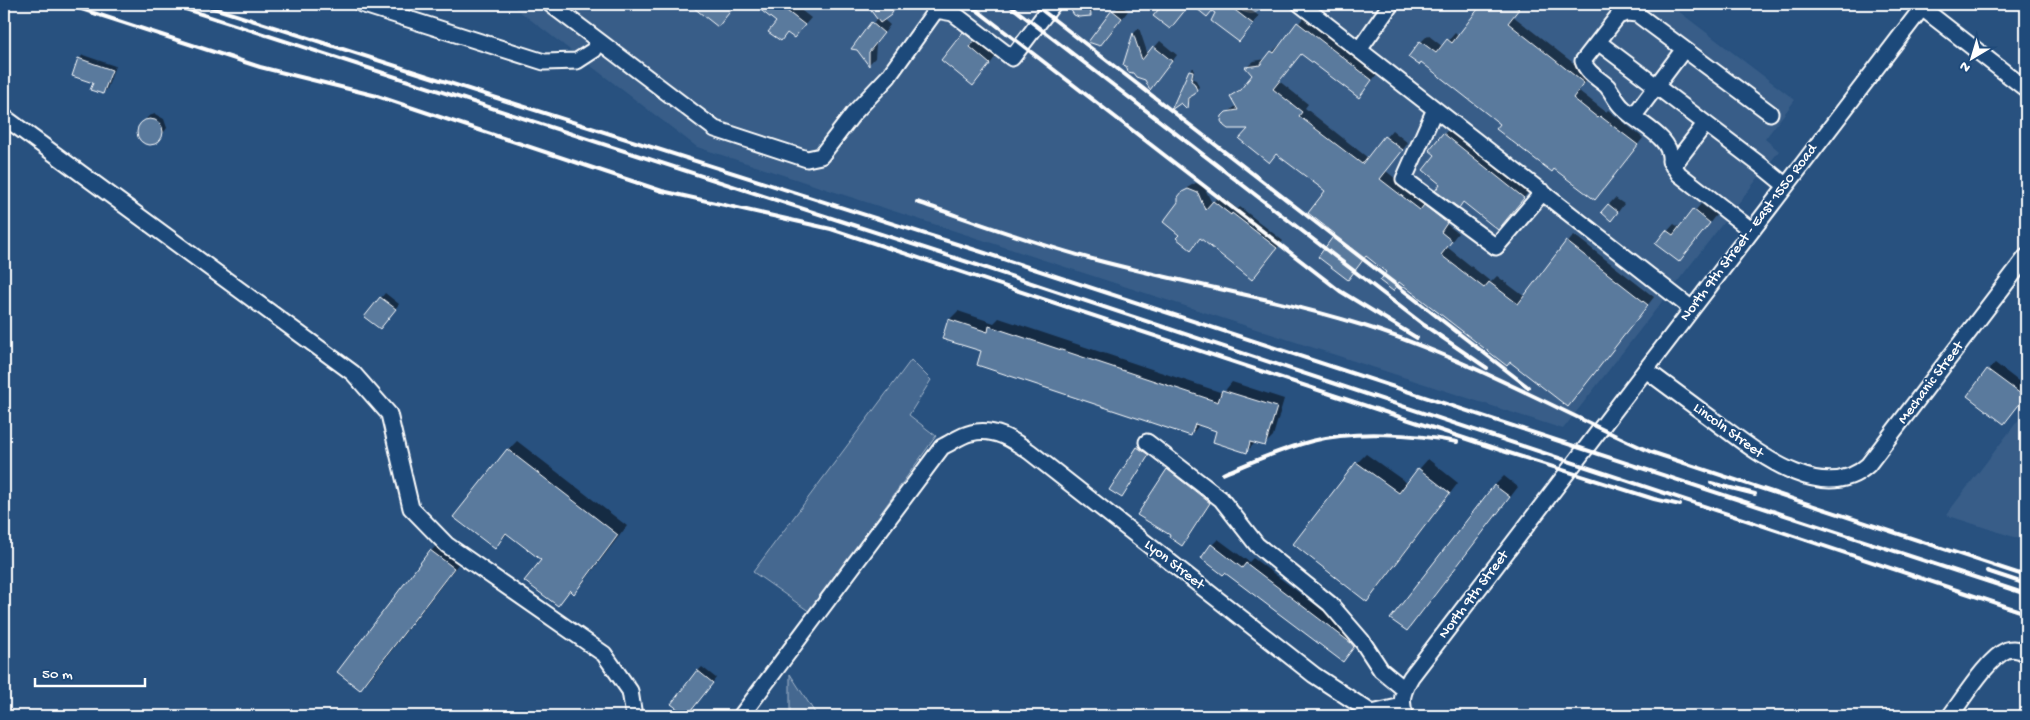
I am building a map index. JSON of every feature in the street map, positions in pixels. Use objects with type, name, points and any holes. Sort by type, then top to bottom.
[{"type":"street","points":[[361,4],[544,62],[577,61],[594,50],[599,41]]},
{"type":"street","points":[[550,4],[715,130],[807,159],[822,156],[854,113],[888,77],[936,10],[953,13],[1012,58],[1053,4]]},
{"type":"street","points":[[1300,4],[1692,308]]},
{"type":"street","points":[[1359,50],[1391,4]]},
{"type":"street","points":[[1921,5],[2026,89]]},
{"type":"street","name":"North 9th Street - East 1550 Road","points":[[1574,464],[1921,5]]},
{"type":"street","points":[[1751,230],[1679,174],[1670,162],[1671,154],[1669,148],[1622,107],[1612,91],[1585,68],[1583,61],[1618,16],[1627,13],[1638,14],[1770,113]]},
{"type":"street","points":[[1598,42],[1785,186]]},
{"type":"street","points":[[1633,117],[1684,49]]},
{"type":"street","points":[[1435,109],[1404,180],[1496,247],[1543,192]]},
{"type":"street","points":[[4,117],[353,373],[389,414],[412,508],[447,545],[604,654],[630,691],[634,716]]},
{"type":"street","points":[[1673,166],[1704,124]]},
{"type":"street","name":"Mechanic Street","points":[[1818,478],[1844,479],[1859,474],[1868,465],[2026,257]]},
{"type":"street","name":"Lincoln Street","points":[[1646,370],[1771,462],[1801,474],[1818,478]]},
{"type":"street","name":"Lyon Street","points":[[741,716],[942,447],[972,433],[1008,436],[1314,675],[1371,715]]},
{"type":"street","points":[[1147,442],[1221,499],[1257,545],[1330,604],[1362,641],[1381,670],[1404,689]]},
{"type":"street","name":"North 9th Street","points":[[1371,715],[1404,711],[1404,689],[1411,676],[1574,464]]},
{"type":"street","points":[[1950,716],[1991,662],[2009,650],[2021,652]]},
{"type":"shaded area","points":[[510,4],[1669,4],[1795,100],[1765,139],[1779,151],[1563,429],[697,147]]},
{"type":"shaded area","points":[[1238,4],[1263,4],[1257,12],[1249,13],[1242,11]]},
{"type":"shaded area","points":[[911,360],[931,380],[909,415],[936,436],[810,612],[753,572]]},
{"type":"shaded area","points":[[2026,410],[2026,541],[1946,515]]},
{"type":"shaded area","points":[[790,674],[817,716],[790,716]]},
{"type":"building","points":[[689,4],[736,4],[718,27]]},
{"type":"building","points":[[753,4],[778,4],[805,25],[794,38],[787,33],[781,41],[768,32],[776,22]]},
{"type":"building","points":[[866,4],[897,4],[891,15],[880,23]]},
{"type":"building","points":[[1067,4],[1090,4],[1091,16],[1079,17],[1074,15]]},
{"type":"building","points":[[1163,4],[1190,4],[1170,29],[1153,16]]},
{"type":"building","points":[[1191,4],[1227,4],[1253,24],[1239,42],[1211,21],[1215,13],[1212,11],[1207,17]]},
{"type":"building","points":[[1482,4],[1512,4],[1519,9],[1508,23],[1584,83],[1573,98],[1598,118],[1600,116],[1638,145],[1595,200],[1554,169],[1552,172],[1496,129],[1500,124],[1421,62],[1419,65],[1408,57],[1420,41],[1436,53],[1447,39],[1452,43]]},
{"type":"building","points":[[1112,10],[1122,18],[1100,46],[1088,42]]},
{"type":"building","points":[[871,22],[884,33],[869,52],[869,66],[857,50],[851,49]]},
{"type":"building","points":[[1297,22],[1372,80],[1359,98],[1301,54],[1273,89],[1302,112],[1299,116],[1362,164],[1384,136],[1403,150],[1380,179],[1420,210],[1424,205],[1447,223],[1441,232],[1452,241],[1441,255],[1484,288],[1489,282],[1518,304],[1566,241],[1648,305],[1568,407],[1510,362],[1507,366],[1399,282],[1393,291],[1380,281],[1386,272],[1366,256],[1348,280],[1318,257],[1335,234],[1308,213],[1325,191],[1276,154],[1269,163],[1239,139],[1248,129],[1228,129],[1224,126],[1221,121],[1222,116],[1226,112],[1238,110],[1230,96],[1240,90],[1252,75],[1245,67],[1260,65],[1271,51],[1274,53]]},
{"type":"building","points":[[963,32],[974,41],[970,47],[990,64],[973,86],[941,60]]},
{"type":"building","points":[[1133,33],[1142,60],[1153,46],[1172,61],[1150,90],[1145,80],[1128,72],[1126,66],[1123,65]]},
{"type":"building","points":[[78,58],[112,70],[103,94],[90,90],[93,83],[72,76]]},
{"type":"building","points":[[1189,70],[1193,71],[1191,81],[1197,90],[1195,94],[1188,98],[1187,109],[1181,103],[1171,110]]},
{"type":"building","points":[[150,119],[159,123],[163,132],[159,141],[150,145],[141,141],[137,132],[141,123]]},
{"type":"building","points":[[1443,133],[1524,198],[1498,230],[1463,202],[1459,208],[1435,191],[1440,184],[1423,170],[1435,155],[1429,150]]},
{"type":"building","points":[[1188,189],[1198,193],[1205,210],[1213,201],[1231,215],[1232,213],[1277,248],[1252,280],[1200,238],[1191,250],[1176,238],[1179,235],[1163,222],[1178,202],[1178,197]]},
{"type":"building","points":[[1608,204],[1618,212],[1611,221],[1601,212]]},
{"type":"building","points":[[1693,209],[1710,223],[1679,262],[1655,244],[1666,230],[1673,235]]},
{"type":"building","points":[[380,297],[396,309],[380,329],[364,317]]},
{"type":"building","points":[[948,319],[988,332],[989,326],[1218,402],[1222,390],[1277,407],[1265,446],[1250,442],[1247,453],[1213,442],[1216,431],[1195,424],[1191,436],[977,365],[981,351],[942,339]]},
{"type":"building","points":[[1987,369],[2025,397],[2004,424],[1967,396]]},
{"type":"building","points":[[1137,447],[1149,455],[1122,498],[1109,490]]},
{"type":"building","points":[[507,449],[618,535],[574,594],[570,590],[558,606],[524,581],[541,560],[506,533],[495,549],[453,517]]},
{"type":"building","points":[[1356,462],[1399,493],[1418,468],[1450,493],[1367,602],[1293,544]]},
{"type":"building","points":[[1167,469],[1210,503],[1182,546],[1169,537],[1170,535],[1137,515]]},
{"type":"building","points":[[1494,485],[1510,497],[1407,631],[1390,619]]},
{"type":"building","points":[[1211,544],[1242,568],[1246,563],[1351,643],[1354,647],[1343,662],[1225,573],[1223,575],[1201,558]]},
{"type":"building","points":[[430,550],[454,568],[360,690],[337,672]]},
{"type":"building","points":[[697,670],[713,683],[687,716],[671,704]]},
{"type":"railway","points":[[66,4],[260,67],[377,96],[662,191],[831,229],[1503,451],[1654,499],[1680,505]]},
{"type":"railway","points":[[170,4],[977,265],[2026,613]]},
{"type":"railway","points":[[201,4],[985,253],[2026,594]]},
{"type":"railway","points":[[969,4],[1340,291],[1417,338]]},
{"type":"railway","points":[[1008,4],[1424,325],[1487,368]]},
{"type":"railway","points":[[1034,4],[1528,387]]},
{"type":"railway","points":[[917,202],[1073,254],[1310,310],[1380,331],[1484,373],[1651,452],[2026,576]]},
{"type":"railway","points":[[1223,474],[1289,448],[1312,441],[1346,435],[1403,435],[1457,442]]},
{"type":"railway","points":[[1711,483],[1755,494]]},
{"type":"railway","points":[[1987,571],[2026,584]]}]
